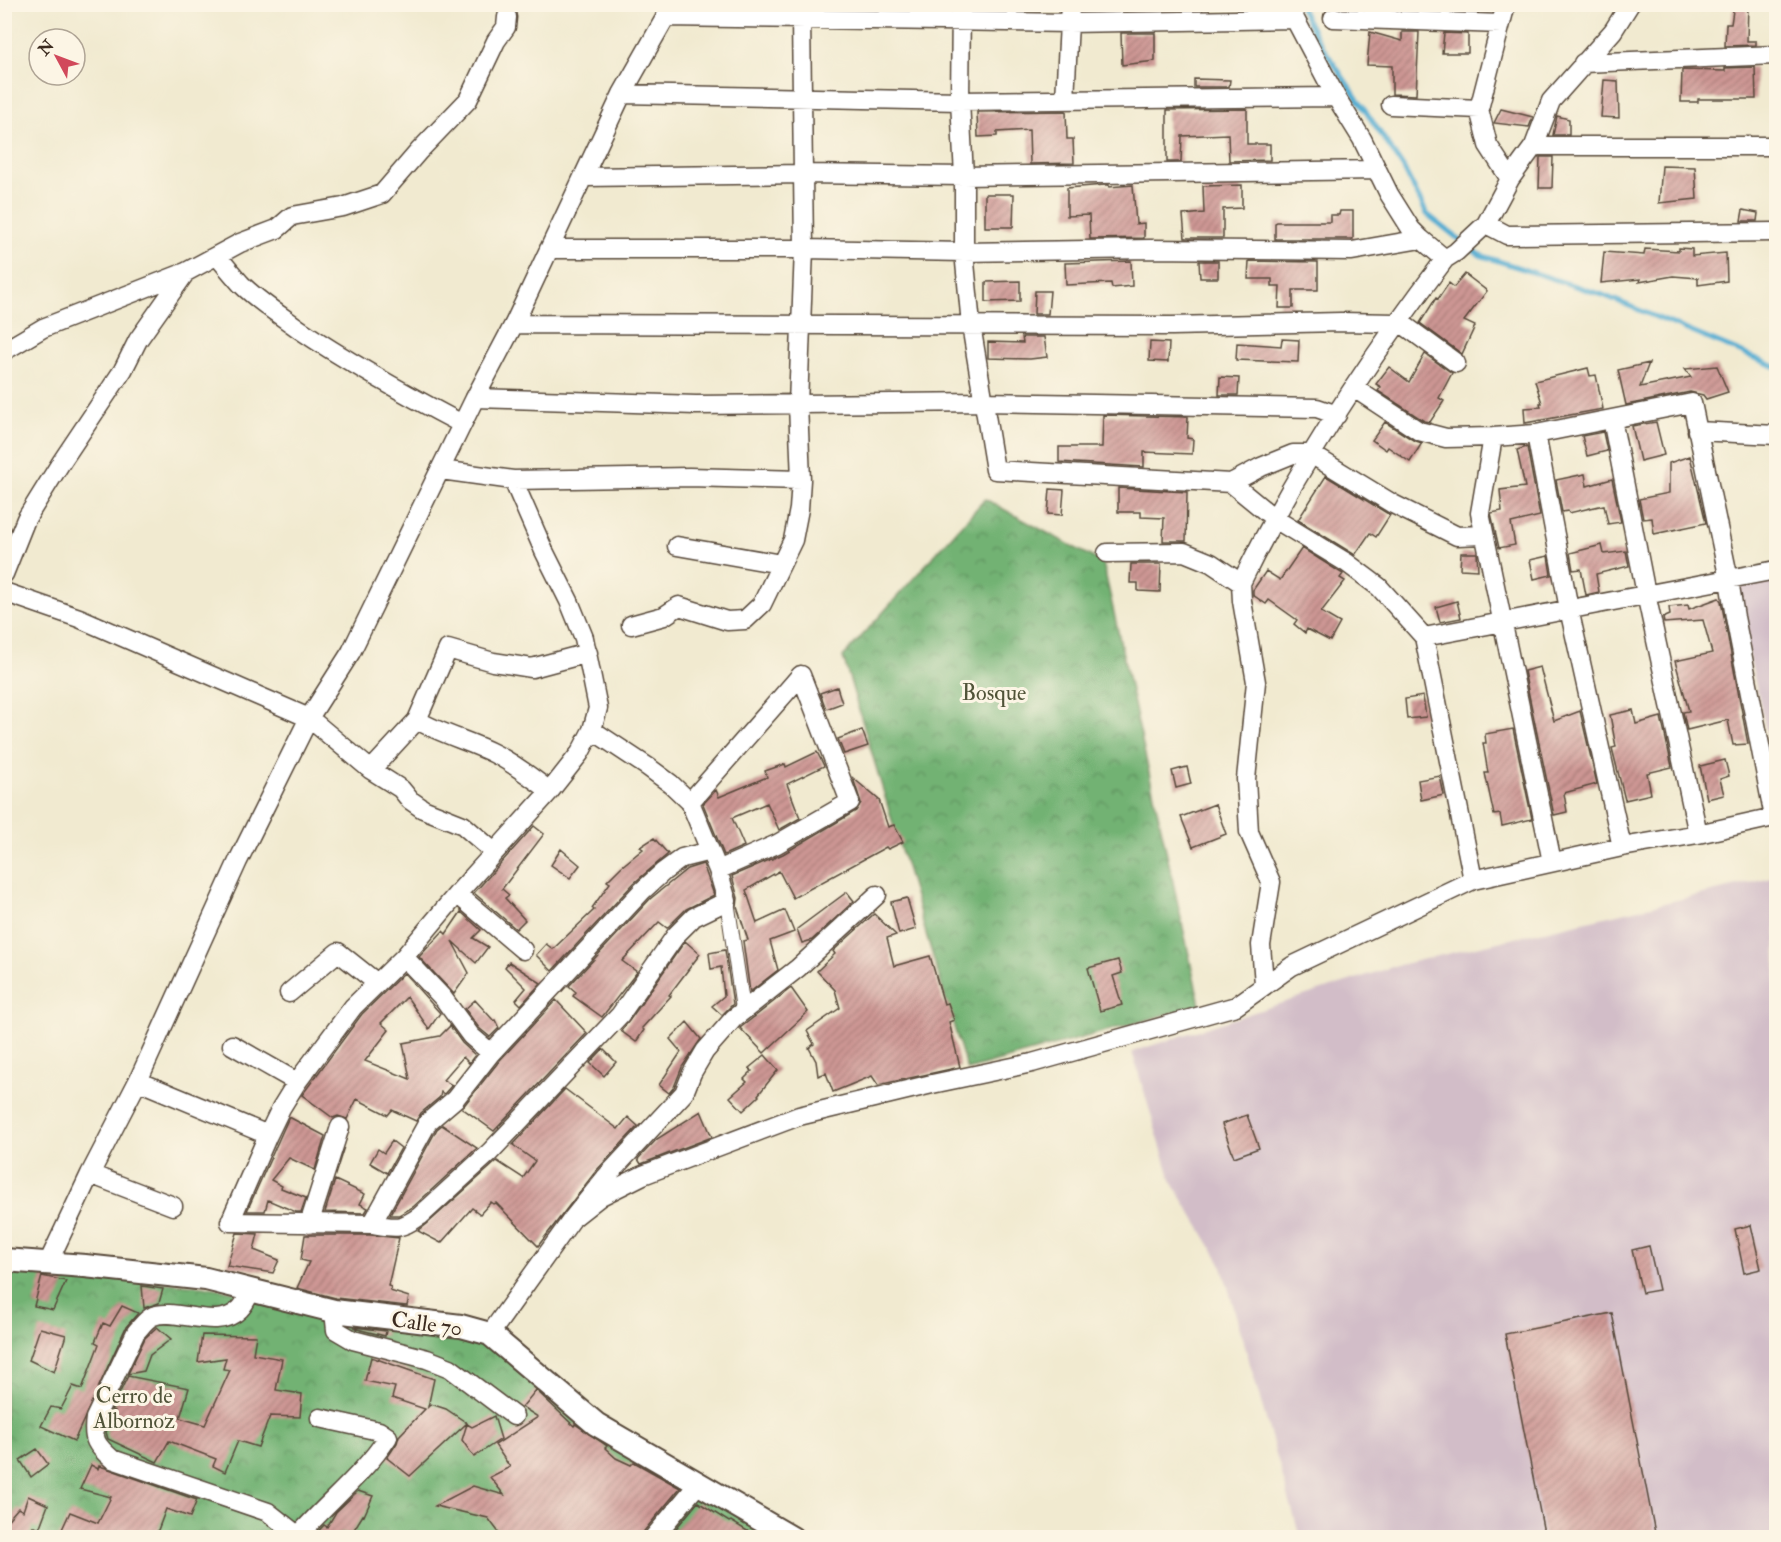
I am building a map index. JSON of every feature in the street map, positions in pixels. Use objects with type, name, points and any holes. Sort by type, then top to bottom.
[{"type":"street","points":[[1506,4],[1479,109],[1488,146],[1510,179]]},
{"type":"street","points":[[1264,984],[1261,945],[1271,882],[1249,832],[1246,779],[1256,682],[1241,583],[1311,454],[1396,323],[1451,256],[1485,224],[1510,179],[1534,146],[1551,101],[1613,31],[1630,4]]},
{"type":"street","points":[[48,1263],[90,1174],[138,1081],[238,861],[309,718],[351,652],[462,424],[514,324],[622,94],[669,10],[801,19],[961,13],[1291,12],[1336,97],[1362,139],[1389,194],[1411,229],[1421,239],[1451,256]]},
{"type":"street","points":[[961,13],[960,101],[964,176],[964,252],[970,326],[995,470],[1231,483],[1261,466],[1293,454],[1311,454],[1393,504],[1457,536],[1483,535]]},
{"type":"street","points":[[1065,99],[1070,14]]},
{"type":"street","points":[[4,351],[44,328],[186,272],[240,243],[277,229],[292,216],[343,207],[382,194],[468,100],[496,41],[506,27],[507,17]]},
{"type":"street","points":[[1333,18],[1501,24]]},
{"type":"street","points":[[631,625],[664,616],[679,606],[727,621],[745,620],[762,604],[793,540],[799,510],[801,480],[798,404],[799,326],[804,249],[801,19]]},
{"type":"street","points":[[1583,63],[1776,55]]},
{"type":"street","points":[[622,94],[960,101],[1336,97]]},
{"type":"street","points":[[1392,105],[1479,109]]},
{"type":"street","points":[[1534,146],[1776,146]]},
{"type":"street","points":[[585,177],[803,174],[964,176],[1377,170]]},
{"type":"street","points":[[1485,224],[1507,236],[1776,232]]},
{"type":"street","points":[[549,249],[804,249],[964,252],[1150,249],[1352,251],[1421,239]]},
{"type":"street","points":[[217,256],[242,285],[330,351],[462,424]]},
{"type":"street","points":[[4,574],[26,519],[123,370],[138,340],[186,272]]},
{"type":"street","points":[[514,324],[1172,326],[1396,323],[1404,325],[1456,363]]},
{"type":"street","points":[[573,1218],[601,1196],[643,1175],[799,1116],[1032,1063],[1236,1006],[1292,966],[1473,880],[1774,817],[1737,628],[1730,580],[1692,403],[1536,434],[1446,438],[1419,431],[1354,388]]},
{"type":"street","points":[[475,398],[696,405],[984,402],[1317,408],[1337,414]]},
{"type":"street","points":[[1612,419],[1646,594],[1698,834]]},
{"type":"street","points":[[1697,431],[1776,435]]},
{"type":"street","points":[[1536,434],[1569,609],[1622,847]]},
{"type":"street","points":[[1493,437],[1480,513],[1483,535],[1552,862]]},
{"type":"street","points":[[441,470],[513,480],[689,477],[801,480]]},
{"type":"street","points":[[513,480],[569,601],[588,653],[598,708],[592,730],[580,753],[550,791],[457,894],[404,957],[353,1008],[297,1082],[268,1135],[230,1222],[372,1224],[395,1228],[407,1225],[420,1216],[490,1152],[620,1016],[676,935],[694,917],[727,900]]},
{"type":"street","points":[[1231,483],[1275,519],[1347,563],[1379,588],[1424,637],[1473,880]]},
{"type":"street","points":[[677,546],[782,564]]},
{"type":"street","points":[[1107,553],[1184,552],[1210,563],[1241,583]]},
{"type":"street","points":[[1424,637],[1776,570]]},
{"type":"street","points":[[4,592],[79,618],[309,718],[371,770],[400,789],[410,800],[423,809],[463,825],[494,852]]},
{"type":"street","points":[[371,770],[417,720],[447,649],[493,662],[532,668],[588,653]]},
{"type":"street","points":[[690,802],[801,675],[850,802],[777,844],[718,870]]},
{"type":"street","points":[[417,720],[438,732],[493,753],[516,765],[550,791]]},
{"type":"street","points":[[592,730],[655,773],[690,802],[711,851],[727,900],[743,1009]]},
{"type":"street","points":[[372,1224],[421,1131],[428,1122],[455,1099],[491,1053],[642,891],[682,858],[711,851]]},
{"type":"street","points":[[457,894],[523,950]]},
{"type":"street","points":[[490,1334],[573,1218],[605,1178],[684,1093],[705,1051],[743,1009],[798,968],[877,896]]},
{"type":"street","points":[[289,993],[338,952],[377,983]]},
{"type":"street","points":[[404,957],[443,998],[471,1036],[491,1053]]},
{"type":"street","points":[[232,1045],[297,1082]]},
{"type":"street","points":[[138,1081],[268,1135]]},
{"type":"street","points":[[309,1224],[340,1127]]},
{"type":"street","points":[[90,1174],[173,1206]]},
{"type":"street","name":"Calle 70","points":[[4,1260],[206,1279],[334,1311],[461,1326],[490,1334],[596,1424],[792,1538]]},
{"type":"street","points":[[252,1289],[240,1310],[223,1318],[201,1319],[165,1315],[154,1316],[143,1323],[136,1332],[95,1418],[95,1442],[112,1460],[268,1512],[300,1536],[376,1456],[388,1437],[380,1431],[320,1418]]},
{"type":"street","points":[[334,1311],[336,1330],[341,1335],[427,1359],[450,1368],[514,1416]]},
{"type":"street","points":[[653,1538],[699,1483]]},
{"type":"shaded area","points":[[1776,578],[1776,775],[1734,588]]},
{"type":"shaded area","points":[[1776,877],[1776,1537],[1300,1537],[1221,1263],[1171,1180],[1132,1052],[1395,966]]},
{"type":"green space","name":"Bosque","points":[[985,499],[1103,563],[1200,1005],[967,1070],[843,657]]},
{"type":"green space","name":"Cerro de Albornoz","points":[[5,1269],[203,1286],[486,1338],[786,1538],[5,1538]]},
{"type":"building","points":[[1734,4],[1748,4],[1747,41],[1756,41],[1756,45],[1725,46],[1726,24],[1731,24]]},
{"type":"building","points":[[1370,32],[1402,41],[1402,32],[1419,32],[1416,95],[1392,94],[1392,66],[1367,65]]},
{"type":"building","points":[[1121,33],[1155,33],[1155,61],[1122,65]]},
{"type":"building","points":[[1444,33],[1468,34],[1468,53],[1442,53]]},
{"type":"building","points":[[1755,67],[1756,99],[1698,99],[1698,102],[1681,102],[1682,70],[1725,71],[1725,68]]},
{"type":"building","points":[[1194,79],[1230,80],[1229,87],[1194,87]]},
{"type":"building","points":[[1604,80],[1618,81],[1619,118],[1601,117]]},
{"type":"building","points":[[1247,109],[1247,144],[1270,144],[1270,160],[1229,161],[1228,134],[1182,136],[1181,162],[1167,162],[1167,110]]},
{"type":"building","points":[[1501,109],[1533,117],[1529,127],[1494,123]]},
{"type":"building","points":[[1066,111],[1067,139],[1073,139],[1074,163],[1030,164],[1029,130],[997,132],[997,136],[978,137],[977,112]]},
{"type":"building","points":[[1557,116],[1569,119],[1569,135],[1553,135]]},
{"type":"building","points":[[1540,157],[1553,157],[1552,188],[1539,188]]},
{"type":"building","points":[[1662,166],[1695,167],[1697,199],[1659,203]]},
{"type":"building","points":[[1109,185],[1109,187],[1133,185],[1136,224],[1144,223],[1144,238],[1090,239],[1089,215],[1067,216],[1067,188]]},
{"type":"building","points":[[1242,185],[1242,208],[1223,209],[1223,238],[1185,238],[1183,215],[1204,213],[1203,186]]},
{"type":"building","points":[[985,194],[1014,194],[1013,227],[985,227]]},
{"type":"building","points":[[1743,210],[1758,213],[1757,221],[1741,221]]},
{"type":"building","points":[[1340,211],[1353,211],[1353,239],[1275,239],[1275,223],[1277,222],[1330,222],[1330,215],[1339,215]]},
{"type":"building","points":[[1679,248],[1692,249],[1692,256],[1726,253],[1727,281],[1698,285],[1698,278],[1673,276],[1639,282],[1640,279],[1601,283],[1604,252],[1644,255],[1645,249],[1679,251]]},
{"type":"building","points":[[1131,261],[1132,286],[1112,288],[1111,283],[1066,285],[1065,263]]},
{"type":"building","points":[[1199,261],[1218,261],[1218,278],[1200,278]]},
{"type":"building","points":[[1249,261],[1318,262],[1318,290],[1293,290],[1293,308],[1279,308],[1280,286],[1272,286],[1272,279],[1248,279]]},
{"type":"building","points":[[1465,274],[1487,291],[1464,321],[1475,326],[1462,354],[1420,323],[1449,283],[1454,287]]},
{"type":"building","points":[[1020,281],[1020,301],[986,302],[986,282]]},
{"type":"building","points":[[1035,291],[1050,291],[1048,314],[1034,314]]},
{"type":"building","points":[[1022,337],[1044,337],[1047,357],[988,358],[988,342],[1023,343]]},
{"type":"building","points":[[1282,339],[1299,340],[1298,362],[1236,360],[1237,343],[1281,346]]},
{"type":"building","points":[[1150,342],[1169,343],[1168,362],[1149,361]]},
{"type":"building","points":[[1425,354],[1452,373],[1439,398],[1444,401],[1430,422],[1424,421],[1378,391],[1381,387],[1376,384],[1389,367],[1409,382]]},
{"type":"building","points":[[1649,363],[1640,387],[1691,377],[1685,369],[1717,366],[1728,392],[1706,399],[1703,395],[1690,392],[1626,405],[1618,370]]},
{"type":"building","points":[[1588,368],[1590,376],[1596,375],[1603,409],[1525,423],[1524,408],[1541,407],[1540,403],[1542,403],[1535,381]]},
{"type":"building","points":[[1220,377],[1239,378],[1238,395],[1219,395]]},
{"type":"building","points":[[1103,415],[1188,417],[1187,438],[1193,439],[1192,454],[1144,452],[1144,467],[1059,462],[1059,447],[1102,447]]},
{"type":"building","points":[[1385,422],[1413,440],[1422,443],[1410,462],[1388,447],[1386,450],[1372,440]]},
{"type":"building","points":[[1656,422],[1664,455],[1640,461],[1632,426]]},
{"type":"building","points":[[1603,432],[1607,451],[1587,456],[1582,436]]},
{"type":"building","points":[[1527,447],[1540,516],[1511,523],[1515,545],[1499,548],[1491,513],[1502,511],[1500,490],[1525,487],[1517,450]]},
{"type":"building","points":[[1690,456],[1706,523],[1654,534],[1652,518],[1643,519],[1639,499],[1669,493],[1669,463]]},
{"type":"building","points":[[1585,474],[1587,486],[1612,479],[1621,522],[1608,524],[1604,505],[1569,513],[1568,511],[1562,512],[1556,480]]},
{"type":"building","points":[[1326,476],[1390,515],[1376,537],[1370,533],[1355,555],[1298,520]]},
{"type":"building","points":[[1118,488],[1187,492],[1186,541],[1163,541],[1164,518],[1141,517],[1141,512],[1118,512]]},
{"type":"building","points":[[1050,489],[1064,490],[1062,515],[1048,514]]},
{"type":"building","points":[[1602,545],[1604,554],[1626,551],[1629,566],[1596,574],[1599,592],[1586,595],[1581,569],[1573,570],[1570,553]]},
{"type":"building","points":[[1302,548],[1343,574],[1340,578],[1345,581],[1321,612],[1340,623],[1330,641],[1307,629],[1305,633],[1294,624],[1297,620],[1269,600],[1266,604],[1253,595],[1253,590],[1266,571],[1280,580]]},
{"type":"building","points":[[1461,553],[1477,553],[1478,570],[1460,569]]},
{"type":"building","points":[[1548,556],[1551,575],[1534,579],[1530,560]]},
{"type":"building","points":[[1131,564],[1161,564],[1160,592],[1138,591],[1138,583],[1130,583]]},
{"type":"building","points":[[1719,598],[1748,744],[1733,745],[1728,720],[1687,730],[1683,712],[1689,711],[1675,661],[1712,653],[1703,620],[1664,623],[1663,618],[1670,615],[1669,607],[1688,605],[1689,609]]},
{"type":"building","points":[[1457,601],[1461,618],[1440,622],[1436,607]]},
{"type":"building","points":[[1540,667],[1554,721],[1580,711],[1597,784],[1564,793],[1567,812],[1554,815],[1524,671]]},
{"type":"building","points":[[837,687],[842,703],[826,709],[820,693]]},
{"type":"building","points":[[1423,696],[1426,717],[1407,719],[1405,699]]},
{"type":"building","points":[[1633,710],[1636,724],[1661,717],[1672,767],[1647,773],[1651,794],[1625,800],[1612,748],[1616,747],[1610,715]]},
{"type":"building","points":[[1513,729],[1532,819],[1502,826],[1500,814],[1494,815],[1485,773],[1488,773],[1483,743],[1486,743],[1485,734]]},
{"type":"building","points":[[862,730],[868,746],[844,754],[838,739]]},
{"type":"building","points":[[817,752],[824,766],[787,784],[800,818],[779,830],[767,803],[732,818],[744,846],[724,855],[703,804],[716,790],[719,797],[767,777],[765,771],[785,764],[786,767]]},
{"type":"building","points":[[1725,760],[1729,776],[1720,779],[1724,795],[1707,799],[1700,766]]},
{"type":"building","points":[[1187,767],[1191,784],[1176,788],[1172,771]]},
{"type":"building","points":[[1440,776],[1444,795],[1421,800],[1418,780]]},
{"type":"building","points":[[853,778],[879,800],[888,827],[894,825],[903,842],[888,849],[886,847],[793,898],[779,871],[746,890],[757,923],[785,910],[794,932],[770,941],[778,970],[750,992],[743,941],[748,940],[737,907],[738,898],[732,876],[783,854],[856,811],[861,803]]},
{"type":"building","points":[[1215,804],[1226,834],[1193,847],[1181,817]]},
{"type":"building","points":[[534,826],[544,834],[502,889],[509,895],[505,898],[525,920],[516,929],[474,893]]},
{"type":"building","points":[[654,838],[668,854],[634,883],[552,971],[536,955],[546,944],[553,949],[594,910],[592,908],[610,883],[607,881],[643,849],[640,847]]},
{"type":"building","points":[[561,849],[580,865],[570,878],[551,865]]},
{"type":"building","points":[[703,864],[714,895],[686,909],[667,928],[659,922],[622,961],[637,972],[602,1017],[573,996],[576,992],[569,986],[650,899],[687,869]]},
{"type":"building","points":[[847,892],[854,901],[812,940],[802,943],[797,929]]},
{"type":"building","points":[[907,898],[916,929],[899,934],[891,902]]},
{"type":"building","points":[[461,912],[481,930],[473,938],[488,947],[476,963],[452,941],[469,973],[454,994],[419,957],[443,931],[446,934]]},
{"type":"building","points":[[874,914],[896,935],[887,938],[894,966],[930,956],[944,1004],[948,1003],[954,1020],[949,1022],[960,1067],[878,1085],[872,1076],[833,1092],[826,1073],[818,1076],[816,1061],[809,1048],[814,1044],[807,1031],[840,1008],[835,990],[817,971],[835,954],[833,951]]},
{"type":"building","points":[[685,941],[700,954],[669,995],[671,996],[642,1028],[644,1030],[636,1042],[621,1031]]},
{"type":"building","points":[[725,950],[733,1004],[722,1015],[712,1006],[724,996],[721,967],[711,969],[709,953]]},
{"type":"building","points":[[1118,960],[1122,973],[1113,976],[1122,1005],[1100,1011],[1088,968]]},
{"type":"building","points":[[509,962],[541,983],[521,1005],[516,1000],[526,988],[505,967]]},
{"type":"building","points":[[404,973],[440,1013],[429,1029],[407,997],[381,1023],[389,1030],[365,1061],[410,1079],[403,1043],[440,1036],[450,1026],[462,1043],[475,1055],[469,1063],[463,1057],[443,1080],[452,1085],[444,1094],[441,1092],[440,1097],[421,1113],[416,1121],[392,1110],[388,1115],[357,1099],[347,1119],[338,1116],[333,1118],[302,1095],[362,1014]]},
{"type":"building","points":[[791,988],[808,1012],[764,1053],[740,1028]]},
{"type":"building","points":[[475,1000],[495,1020],[499,1028],[490,1037],[479,1028],[465,1009]]},
{"type":"building","points":[[556,1000],[587,1033],[494,1131],[462,1108],[500,1060]]},
{"type":"building","points":[[687,1022],[701,1039],[682,1067],[669,1093],[659,1085],[681,1052],[670,1039]]},
{"type":"building","points":[[603,1049],[616,1062],[604,1076],[590,1063]]},
{"type":"building","points":[[765,1055],[778,1070],[759,1096],[743,1111],[730,1097],[747,1082],[744,1079],[752,1071],[749,1068]]},
{"type":"building","points":[[565,1089],[618,1129],[628,1117],[638,1126],[596,1171],[538,1246],[496,1203],[491,1202],[480,1214],[472,1208],[441,1243],[418,1231],[497,1161],[523,1178],[535,1161],[513,1145]]},
{"type":"building","points":[[701,1111],[712,1137],[641,1164],[638,1159],[657,1139]]},
{"type":"building","points":[[1247,1115],[1259,1148],[1234,1157],[1222,1124]]},
{"type":"building","points":[[289,1117],[325,1136],[315,1170],[289,1158],[271,1180],[282,1186],[281,1188],[306,1198],[301,1212],[268,1200],[265,1211],[247,1211]]},
{"type":"building","points":[[442,1125],[477,1148],[413,1207],[399,1215],[390,1215],[437,1129]]},
{"type":"building","points":[[392,1141],[401,1148],[387,1173],[370,1163],[378,1149],[384,1153]]},
{"type":"building","points":[[335,1180],[365,1194],[360,1204],[368,1208],[365,1213],[325,1212]]},
{"type":"building","points":[[1751,1225],[1761,1269],[1744,1273],[1735,1229]]},
{"type":"building","points":[[237,1233],[258,1234],[254,1250],[279,1260],[273,1273],[227,1266]]},
{"type":"building","points":[[305,1235],[371,1235],[399,1238],[388,1286],[391,1287],[390,1291],[409,1297],[407,1306],[336,1298],[297,1288],[309,1262],[301,1260]]},
{"type":"building","points":[[1649,1246],[1659,1290],[1642,1293],[1632,1250]]},
{"type":"building","points":[[42,1276],[66,1281],[53,1310],[34,1306]]},
{"type":"building","points":[[142,1286],[163,1289],[159,1303],[144,1308]]},
{"type":"building","points":[[122,1306],[138,1313],[126,1327],[74,1441],[41,1426],[51,1407],[61,1409],[73,1386],[82,1389],[99,1344],[95,1342],[103,1323],[110,1326]]},
{"type":"building","points":[[1612,1313],[1656,1538],[1545,1538],[1505,1334]]},
{"type":"building","points":[[157,1327],[171,1339],[150,1355],[144,1371],[128,1374],[145,1338]]},
{"type":"building","points":[[354,1327],[386,1331],[385,1336],[357,1329]]},
{"type":"building","points":[[40,1328],[66,1335],[54,1372],[29,1360]]},
{"type":"building","points":[[202,1335],[256,1336],[253,1354],[282,1359],[276,1390],[302,1394],[300,1417],[270,1416],[258,1447],[238,1441],[225,1472],[213,1466],[216,1459],[169,1441],[157,1462],[108,1439],[106,1432],[115,1411],[111,1410],[128,1376],[189,1388],[180,1418],[205,1425],[230,1370],[223,1369],[226,1358],[198,1362]]},
{"type":"building","points":[[371,1357],[434,1379],[428,1407],[431,1404],[446,1409],[467,1423],[410,1476],[387,1458],[399,1436],[425,1409],[392,1398],[395,1387],[365,1381]]},
{"type":"building","points":[[536,1390],[574,1426],[575,1424],[607,1446],[605,1448],[616,1458],[631,1465],[634,1462],[680,1488],[644,1531],[642,1538],[503,1538],[488,1518],[435,1506],[473,1486],[504,1495],[490,1477],[510,1467],[495,1445],[538,1417],[522,1407]]},
{"type":"building","points":[[494,1416],[501,1439],[474,1457],[462,1440],[467,1424],[472,1427]]},
{"type":"building","points":[[37,1449],[48,1464],[31,1477],[20,1460]]},
{"type":"building","points":[[91,1465],[98,1469],[99,1466],[106,1468],[197,1500],[190,1517],[166,1509],[155,1538],[58,1538],[70,1512],[98,1523],[111,1497],[80,1489]]},
{"type":"building","points":[[358,1491],[373,1496],[364,1516],[350,1536],[343,1532],[340,1535],[343,1538],[312,1538],[324,1525],[327,1527],[336,1512]]},
{"type":"building","points":[[28,1496],[48,1505],[39,1529],[33,1526],[28,1538],[4,1538],[4,1524],[18,1508],[23,1511]]},
{"type":"building","points":[[698,1502],[729,1522],[731,1521],[759,1538],[668,1538]]},
{"type":"waterway","points":[[1299,4],[1316,37],[1403,167],[1427,214],[1461,241]]},
{"type":"waterway","points":[[1468,247],[1480,255],[1603,295],[1776,367]]}]
